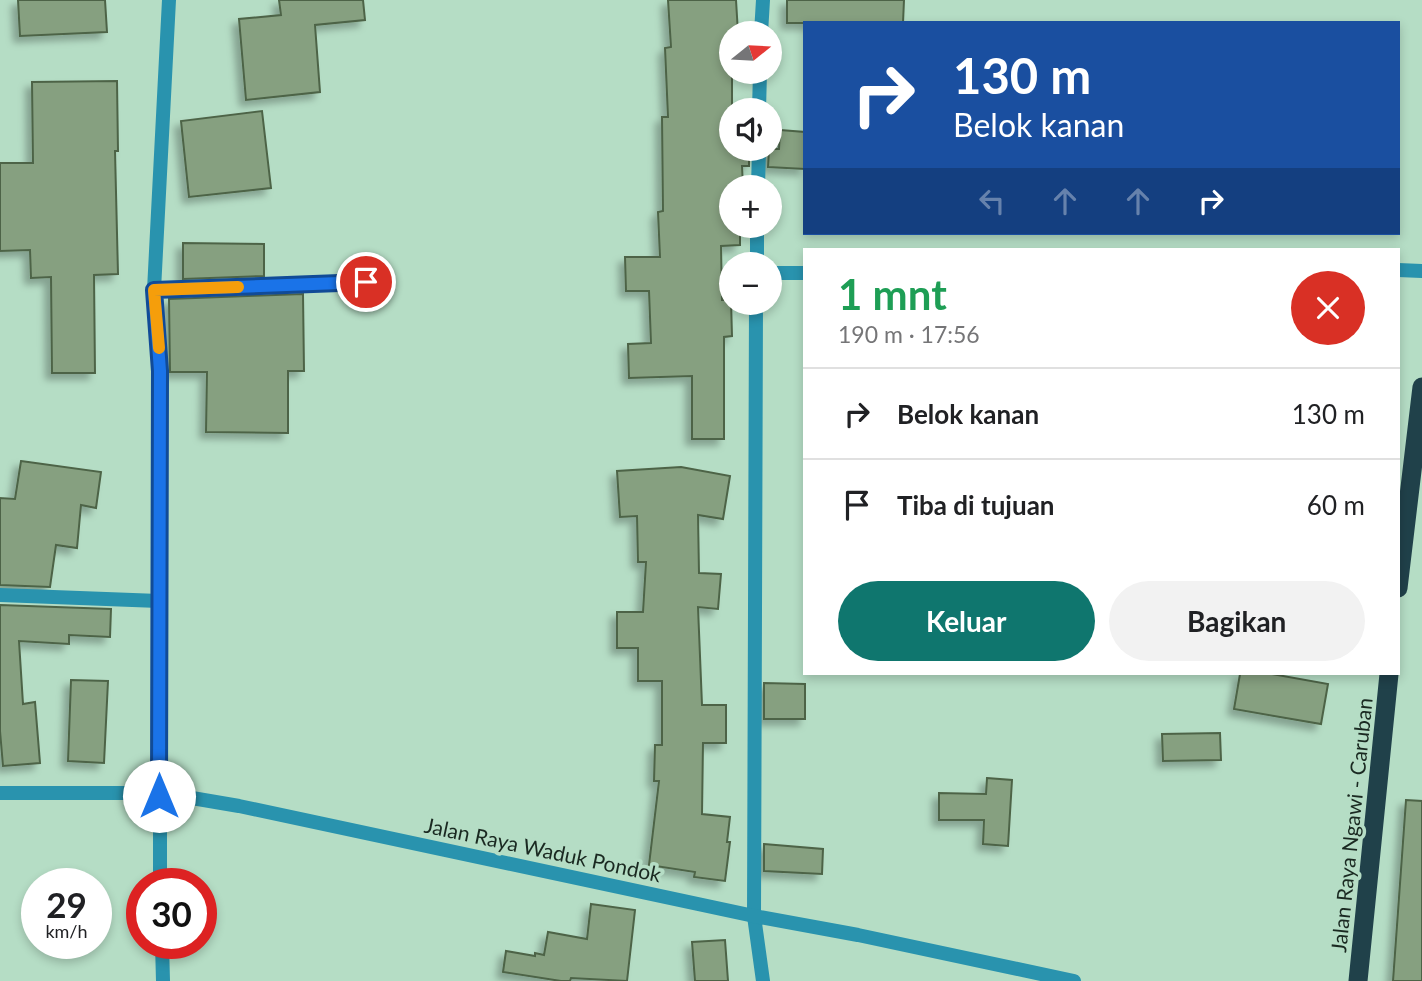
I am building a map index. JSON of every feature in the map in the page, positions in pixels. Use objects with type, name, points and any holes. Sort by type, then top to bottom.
[{"type":"highway","points":[[1400,571],[1422,387]]},
{"type":"highway","name":"Jalan Raya Ngawi - Caruban","points":[[1358,981],[1388,675]]},
{"type":"street","points":[[160,868],[160,371],[154,290],[169,0]]},
{"type":"street","points":[[762,21],[763,0]]},
{"type":"street","points":[[1400,270],[1422,271]]},
{"type":"street","points":[[782,273],[803,273]]},
{"type":"street","points":[[154,290],[366,282]]},
{"type":"street","points":[[756,315],[754,916],[763,981]]},
{"type":"street","points":[[0,595],[159,601]]},
{"type":"street","name":"Jalan Raya Waduk Pondok","points":[[0,793],[130,793],[239,806],[1074,981]]},
{"type":"street","points":[[162,959],[163,981]]},
{"type":"building","points":[[18,0],[105,0],[107,32],[20,36]]},
{"type":"building","points":[[279,0],[363,0],[365,20],[315,25],[320,92],[246,100],[239,19],[281,15]]},
{"type":"building","points":[[668,0],[736,0],[737,21],[719,21],[719,84],[732,84],[732,98],[719,98],[719,161],[749,161],[749,166],[742,166],[742,175],[719,175],[719,238],[740,238],[740,245],[721,246],[719,252],[719,315],[731,315],[732,336],[724,337],[724,439],[692,439],[692,376],[629,378],[628,344],[651,343],[649,291],[626,291],[625,257],[660,257],[658,212],[663,211],[662,117],[668,117],[665,48],[671,47]]},
{"type":"building","points":[[787,0],[904,0],[903,21],[787,23]]},
{"type":"building","points":[[117,81],[118,151],[115,151],[118,274],[94,275],[95,373],[52,373],[51,277],[31,278],[30,250],[0,251],[0,163],[33,163],[32,82]]},
{"type":"building","points":[[262,111],[271,188],[189,197],[181,121]]},
{"type":"building","points":[[782,130],[803,132],[803,169],[768,167],[768,161],[782,161]]},
{"type":"building","points":[[183,243],[264,244],[264,276],[183,279]]},
{"type":"building","points":[[303,294],[304,371],[288,371],[288,433],[206,432],[207,372],[170,372],[169,299]]},
{"type":"building","points":[[21,461],[101,472],[96,508],[81,505],[77,548],[56,545],[50,587],[0,585],[0,498],[15,499]]},
{"type":"building","points":[[681,467],[730,476],[723,519],[698,515],[699,573],[721,574],[718,609],[698,607],[702,705],[726,705],[726,743],[703,743],[702,814],[730,817],[725,881],[694,877],[695,872],[649,865],[659,781],[654,781],[655,745],[662,745],[662,681],[638,681],[638,648],[617,648],[617,612],[643,612],[646,562],[638,562],[637,516],[620,517],[617,471]]},
{"type":"building","points":[[0,605],[111,609],[110,637],[69,635],[69,644],[19,641],[23,704],[35,702],[40,763],[3,766],[0,731]]},
{"type":"building","points":[[1240,675],[1278,675],[1328,684],[1321,724],[1234,709]]},
{"type":"building","points":[[71,680],[108,681],[104,763],[68,761]]},
{"type":"building","points":[[764,683],[805,684],[805,719],[764,719]]},
{"type":"building","points":[[1220,733],[1221,760],[1163,761],[1162,734]]},
{"type":"building","points":[[987,778],[1012,780],[1008,846],[983,844],[984,820],[939,820],[939,793],[986,794]]},
{"type":"building","points":[[1406,800],[1422,801],[1422,981],[1393,981]]},
{"type":"building","points":[[764,844],[823,849],[822,874],[764,871]]},
{"type":"building","points":[[591,904],[635,910],[627,981],[571,978],[570,981],[561,981],[503,972],[506,951],[544,955],[548,932],[587,939]]},
{"type":"building","points":[[725,940],[728,981],[695,981],[692,942]]},
{"type":"slow traffic","points":[[159,348],[154,290],[238,287]]},
{"type":"route","points":[[159,796],[160,371],[154,290],[366,282]]}]
